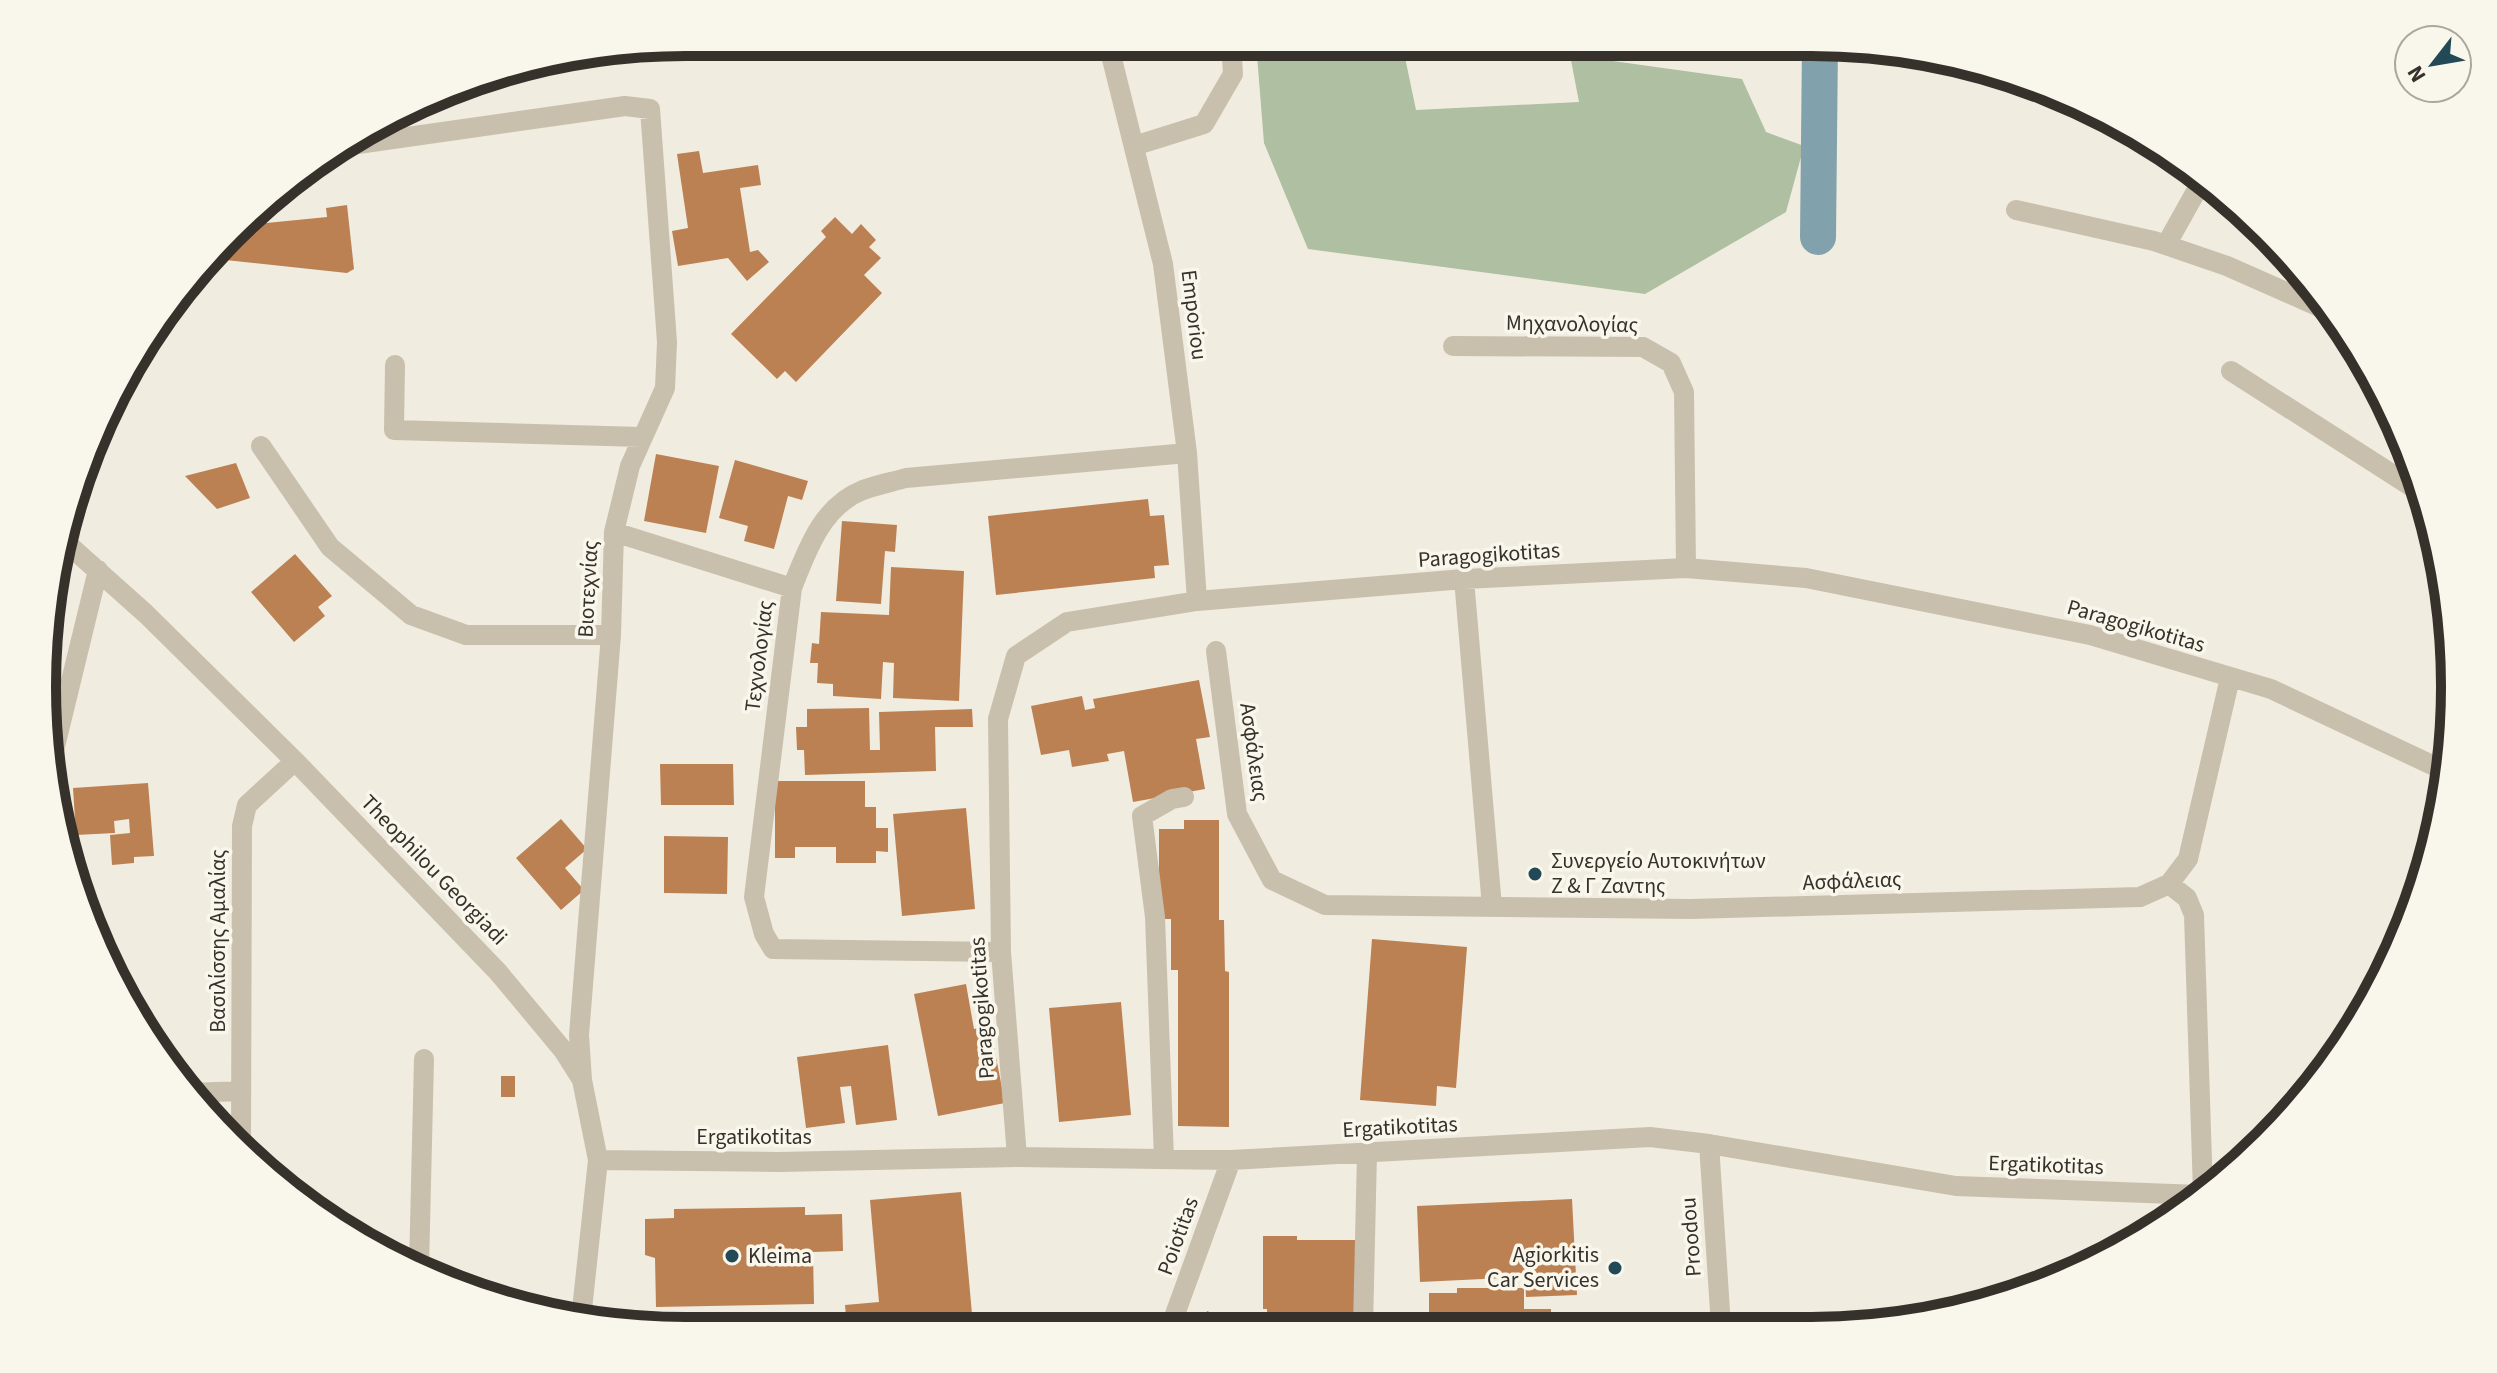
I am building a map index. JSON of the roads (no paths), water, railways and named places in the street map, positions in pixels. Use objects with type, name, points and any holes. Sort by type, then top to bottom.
[{"type":"street","name":"Emporiou","points":[[1111,56],[1163,264],[1187,453],[1197,601]]},
{"type":"street","points":[[1134,146],[1204,124],[1233,74],[1232,56]]},
{"type":"street","name":"Βιοτεχνίας","points":[[367,143],[625,106],[650,109],[665,388],[630,466],[614,532],[611,635],[579,1035],[582,1080]]},
{"type":"street","points":[[2166,245],[2197,189]]},
{"type":"street","points":[[2016,210],[2166,245],[2227,266],[2311,303]]},
{"type":"street","name":"Μηχανολογίας","points":[[1453,346],[1643,347],[1671,363],[1684,392],[1686,568]]},
{"type":"street","points":[[395,365],[394,430],[642,437]]},
{"type":"street","points":[[2231,371],[2408,484]]},
{"type":"street","points":[[261,446],[330,547],[411,615],[466,635],[611,635]]},
{"type":"street","name":"Τεχνολογίας","points":[[1001,952],[773,949],[764,934],[754,897],[792,588],[808,548],[832,509],[862,490],[906,478],[1187,453]]},
{"type":"street","points":[[614,532],[792,588]]},
{"type":"street","name":"Theophilou Georgiadi","points":[[72,547],[146,614],[295,761],[498,972],[543,1024],[582,1080],[598,1160],[582,1308]]},
{"type":"street","name":"Paragogikotitas","points":[[1017,1157],[1001,952],[998,719],[1016,656],[1067,622],[1197,601],[1464,579],[1686,568],[1806,578],[2090,635],[2271,689],[2436,767]]},
{"type":"street","points":[[58,735],[98,570]]},
{"type":"street","points":[[1464,579],[1492,907]]},
{"type":"street","name":"Ασφάλειας","points":[[1216,651],[1237,814],[1272,880],[1325,905],[1691,909],[2140,897],[2169,884]]},
{"type":"street","points":[[2169,884],[2188,859],[2230,678]]},
{"type":"street","name":"Βασιλίσσης Αμαλίας","points":[[241,1132],[242,826],[247,805],[295,761]]},
{"type":"street","points":[[1164,1159],[1155,917],[1142,816],[1172,799],[1184,797]]},
{"type":"street","name":"Ergatikotitas","points":[[2169,884],[2187,898],[2194,915],[2202,1181]]},
{"type":"street","points":[[419,1257],[424,1059]]},
{"type":"street","points":[[204,1092],[240,1091]]},
{"type":"street","name":"Ergatikotitas","points":[[598,1160],[778,1162],[1017,1157],[1231,1160],[1650,1137],[1709,1144],[1956,1186],[2186,1193]]},
{"type":"street","name":"Proodou","points":[[1709,1144],[1720,1317]]},
{"type":"street","points":[[1363,1317],[1367,1153]]},
{"type":"street","name":"Poiotitas","points":[[1174,1317],[1231,1160]]},
{"type":"waterway","points":[[1818,237],[1820,56]]},
{"type":"place","name":"Συνεργείο Αυτοκινήτων Ζ & Γ Ζαντης","points":[[1535,874]]},
{"type":"place","name":"Kleima","points":[[732,1256]]},
{"type":"place","name":"Agiorkitis Car Services","points":[[1615,1268]]}]
